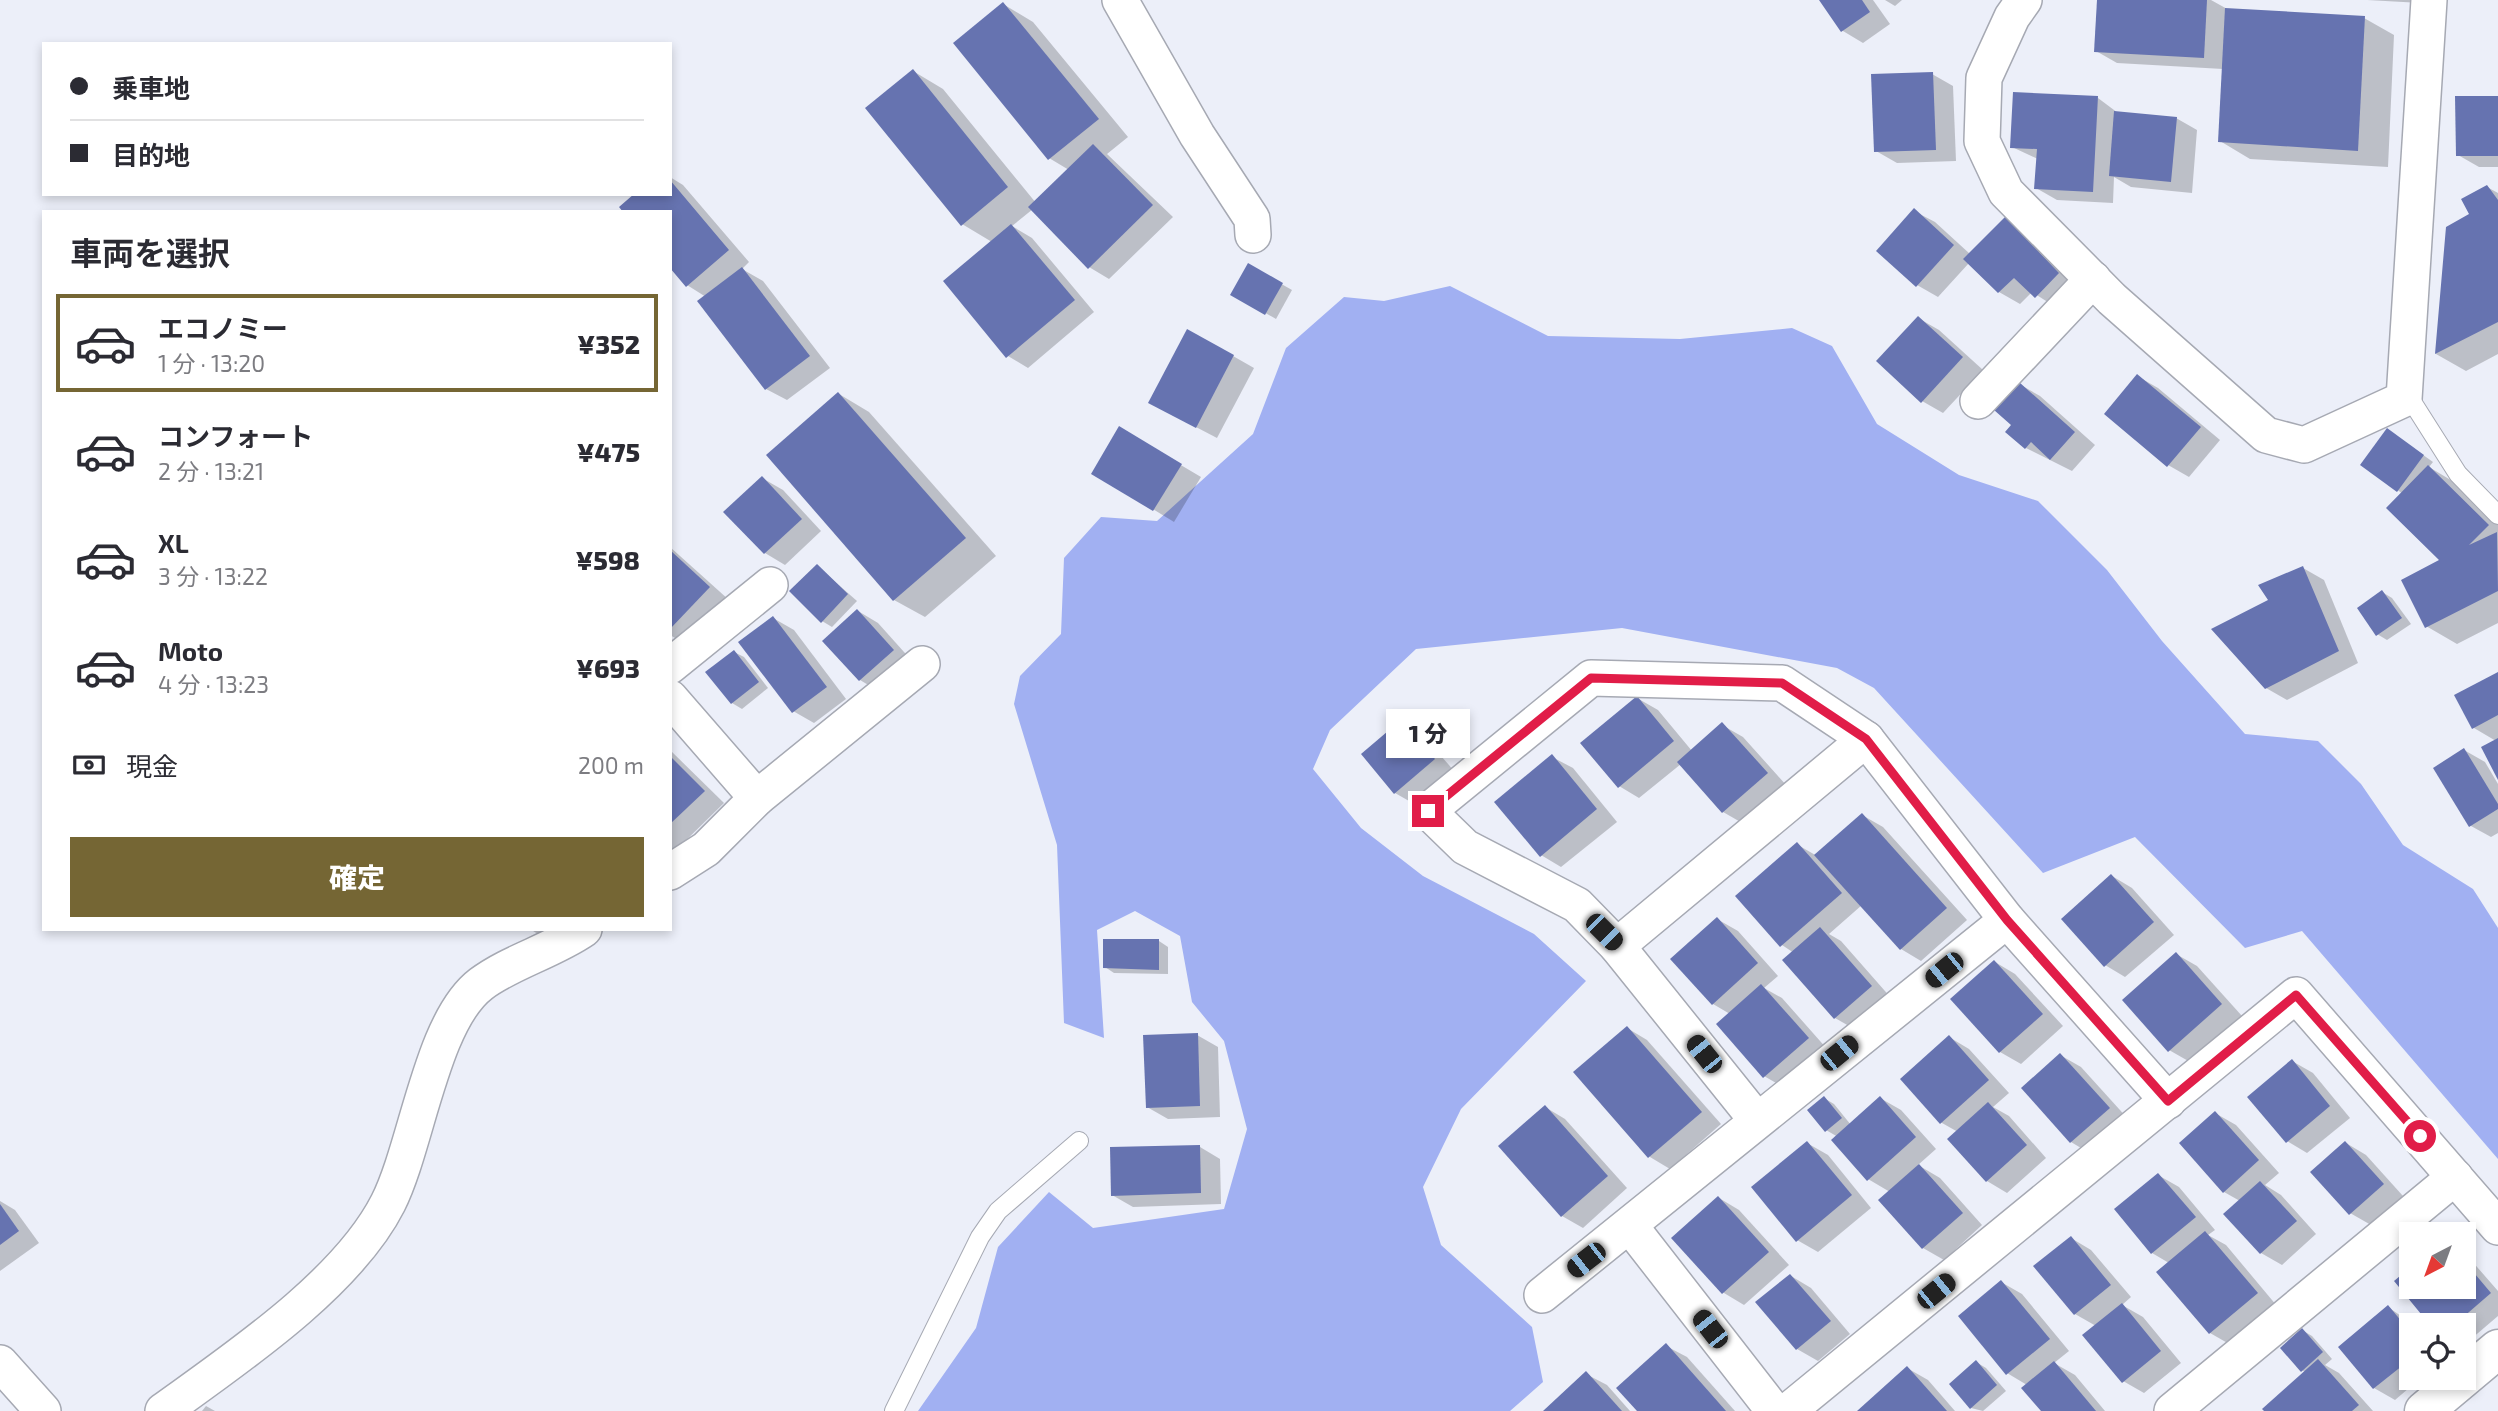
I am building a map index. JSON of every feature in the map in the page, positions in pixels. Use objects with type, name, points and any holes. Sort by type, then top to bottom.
[{"type":"street","points":[[1120,0],[1197,135],[1252,219],[1253,235]]},
{"type":"street","points":[[2024,0],[2012,17],[1984,78],[1982,141],[2006,192],[2093,279],[2266,435],[2304,445],[2404,398],[2429,0]]},
{"type":"street","points":[[1978,401],[2093,279]]},
{"type":"street","points":[[672,664],[771,585]]},
{"type":"street","points":[[672,871],[706,849],[757,799],[922,664]]},
{"type":"street","points":[[1756,1119],[1617,946],[1577,905],[1465,847],[1428,811],[1591,678],[1782,683],[1866,739],[2007,920],[2168,1101]]},
{"type":"street","points":[[672,700],[757,799]]},
{"type":"street","points":[[1617,946],[1866,739]]},
{"type":"street","points":[[1542,1295],[1630,1226],[1756,1119],[2007,920]]},
{"type":"street","points":[[163,1411],[241,1355],[302,1304],[355,1250],[388,1203],[449,1024],[479,985],[557,948],[581,931]]},
{"type":"street","points":[[1788,1411],[2296,995],[2498,1227]]},
{"type":"street","points":[[2172,1411],[2455,1177]]},
{"type":"street","points":[[1630,1226],[1774,1411]]},
{"type":"street","points":[[2424,1411],[2498,1349]]},
{"type":"street","points":[[0,1363],[43,1411]]},
{"type":"lane","points":[[2404,389],[2458,474],[2498,515]]},
{"type":"lane","points":[[894,1411],[980,1237],[998,1211],[1079,1141]]},
{"type":"shaded area","points":[[1450,286],[1548,336],[1680,339],[1792,328],[1832,346],[1877,424],[1959,475],[2038,501],[2107,570],[2162,641],[2245,734],[2318,741],[2361,784],[2403,845],[2473,889],[2498,928],[2498,1159],[2302,931],[2245,948],[2135,837],[2043,873],[1874,688],[1837,668],[1622,628],[1416,649],[1330,730],[1313,769],[1361,828],[1423,876],[1534,934],[1586,981],[1461,1109],[1423,1187],[1441,1245],[1532,1327],[1543,1382],[1510,1411],[918,1411],[976,1328],[998,1247],[1049,1192],[1093,1228],[1224,1209],[1247,1129],[1224,1041],[1192,1002],[1180,936],[1135,911],[1097,930],[1104,1038],[1064,1023],[1057,845],[1014,704],[1020,676],[1061,634],[1064,558],[1101,517],[1157,521],[1253,434],[1286,348],[1344,297],[1384,301]]},
{"type":"building","points":[[1819,0],[1862,0],[1870,12],[1841,32]]},
{"type":"building","points":[[2097,0],[2207,0],[2204,58],[2094,52]]},
{"type":"building","points":[[1003,2],[1099,119],[1048,160],[953,43]]},
{"type":"building","points":[[2225,8],[2365,16],[2358,151],[2218,142]]},
{"type":"building","points":[[913,69],[1008,187],[961,226],[865,108]]},
{"type":"building","points":[[1933,72],[1936,150],[1874,152],[1871,74]]},
{"type":"building","points":[[2013,92],[2098,96],[2093,192],[2034,189],[2037,149],[2010,148]]},
{"type":"building","points":[[2455,96],[2498,96],[2498,156],[2456,156]]},
{"type":"building","points":[[2114,111],[2177,117],[2171,182],[2109,176]]},
{"type":"building","points":[[1093,144],[1153,205],[1088,269],[1028,207]]},
{"type":"building","points":[[672,182],[729,250],[686,287],[672,270],[672,210],[621,210],[619,207],[632,196],[672,196]]},
{"type":"building","points":[[2487,185],[2498,200],[2498,322],[2435,354],[2446,227],[2469,214],[2461,199]]},
{"type":"building","points":[[1914,208],[1954,245],[1916,287],[1876,251]]},
{"type":"building","points":[[2008,214],[2043,248],[2039,252],[2059,273],[2035,298],[2014,278],[1998,293],[1963,259]]},
{"type":"building","points":[[1011,224],[1075,300],[1006,358],[943,281]]},
{"type":"building","points":[[1248,263],[1283,283],[1265,315],[1230,295]]},
{"type":"building","points":[[742,267],[810,356],[765,390],[697,301]]},
{"type":"building","points":[[1918,316],[1963,357],[1921,403],[1876,361]]},
{"type":"building","points":[[1187,329],[1234,355],[1196,428],[1148,403]]},
{"type":"building","points":[[2137,374],[2201,427],[2167,467],[2104,414]]},
{"type":"building","points":[[2019,382],[2075,432],[2050,460],[2031,442],[2025,449],[2005,432],[2011,425],[1994,410]]},
{"type":"building","points":[[838,392],[966,538],[893,601],[766,455]]},
{"type":"building","points":[[1119,426],[1182,464],[1153,511],[1091,474]]},
{"type":"building","points":[[2387,428],[2424,455],[2397,492],[2360,465]]},
{"type":"building","points":[[2428,465],[2489,525],[2469,545],[2497,532],[2498,591],[2425,628],[2401,580],[2439,560],[2386,508]]},
{"type":"building","points":[[762,476],[802,519],[764,554],[723,512]]},
{"type":"building","points":[[672,552],[710,587],[672,627]]},
{"type":"building","points":[[817,564],[848,594],[821,623],[789,591]]},
{"type":"building","points":[[2303,566],[2339,651],[2265,689],[2211,629],[2268,600],[2258,585]]},
{"type":"building","points":[[2382,590],[2402,618],[2376,636],[2357,608]]},
{"type":"building","points":[[857,609],[894,650],[859,681],[822,641]]},
{"type":"building","points":[[773,616],[827,687],[792,713],[738,642]]},
{"type":"building","points":[[734,650],[759,682],[731,704],[705,672]]},
{"type":"building","points":[[2498,672],[2498,715],[2472,729],[2454,695]]},
{"type":"building","points":[[1637,696],[1674,741],[1618,788],[1580,743]]},
{"type":"building","points":[[1401,720],[1435,759],[1394,794],[1361,754]]},
{"type":"building","points":[[1722,722],[1768,773],[1722,813],[1677,762]]},
{"type":"building","points":[[2498,738],[2498,780],[2481,747]]},
{"type":"building","points":[[2464,748],[2498,804],[2498,809],[2469,827],[2433,768]]},
{"type":"building","points":[[1552,754],[1597,809],[1540,857],[1494,802]]},
{"type":"building","points":[[672,758],[705,791],[672,822]]},
{"type":"building","points":[[1862,813],[1947,908],[1900,950],[1814,855]]},
{"type":"building","points":[[1797,842],[1842,893],[1780,947],[1735,896]]},
{"type":"building","points":[[2111,874],[2154,922],[2104,967],[2061,919]]},
{"type":"building","points":[[1717,917],[1758,963],[1712,1005],[1670,959]]},
{"type":"building","points":[[1820,927],[1872,986],[1834,1019],[1782,960]]},
{"type":"building","points":[[1103,939],[1159,939],[1159,970],[1103,968]]},
{"type":"building","points":[[2176,952],[2222,1004],[2168,1052],[2122,1000]]},
{"type":"building","points":[[1994,960],[2043,1014],[1999,1053],[1950,999]]},
{"type":"building","points":[[1761,984],[1809,1038],[1763,1078],[1716,1024]]},
{"type":"building","points":[[1627,1026],[1702,1112],[1648,1158],[1573,1072]]},
{"type":"building","points":[[1198,1033],[1200,1106],[1146,1108],[1143,1035]]},
{"type":"building","points":[[1949,1035],[1989,1080],[1940,1124],[1900,1079]]},
{"type":"building","points":[[2060,1053],[2110,1108],[2070,1143],[2021,1088]]},
{"type":"building","points":[[2292,1059],[2330,1106],[2286,1143],[2247,1097]]},
{"type":"building","points":[[1824,1096],[1842,1118],[1825,1132],[1807,1110]]},
{"type":"building","points":[[1880,1096],[1916,1137],[1867,1181],[1831,1140]]},
{"type":"building","points":[[1988,1102],[2027,1145],[1986,1182],[1947,1139]]},
{"type":"building","points":[[1545,1105],[1608,1176],[1561,1217],[1498,1146]]},
{"type":"building","points":[[2215,1111],[2259,1160],[2223,1193],[2179,1143]]},
{"type":"building","points":[[1807,1141],[1852,1195],[1796,1242],[1751,1187]]},
{"type":"building","points":[[2345,1141],[2384,1184],[2349,1215],[2310,1172]]},
{"type":"building","points":[[1200,1145],[1201,1193],[1111,1196],[1110,1147]]},
{"type":"building","points":[[1919,1164],[1963,1213],[1922,1249],[1878,1200]]},
{"type":"building","points":[[2158,1173],[2196,1217],[2151,1254],[2114,1209]]},
{"type":"building","points":[[2260,1181],[2297,1221],[2260,1254],[2223,1214]]},
{"type":"building","points":[[1718,1196],[1769,1252],[1722,1294],[1671,1238]]},
{"type":"building","points":[[0,1204],[19,1231],[0,1245]]},
{"type":"building","points":[[2205,1231],[2258,1293],[2209,1334],[2156,1272]]},
{"type":"building","points":[[2071,1236],[2111,1285],[2074,1315],[2033,1266]]},
{"type":"building","points":[[1790,1274],[1831,1321],[1796,1350],[1755,1302]]},
{"type":"building","points":[[2476,1275],[2491,1293],[2468,1313],[2420,1313],[2409,1299],[2476,1299]]},
{"type":"building","points":[[2001,1280],[2050,1339],[2006,1375],[1958,1316]]},
{"type":"building","points":[[2122,1303],[2161,1351],[2122,1383],[2082,1335]]},
{"type":"building","points":[[2388,1305],[2399,1318],[2399,1368],[2373,1389],[2338,1347]]},
{"type":"building","points":[[2302,1328],[2323,1352],[2301,1372],[2280,1348]]},
{"type":"building","points":[[1666,1343],[1726,1411],[1637,1411],[1616,1388]]},
{"type":"building","points":[[2318,1359],[2359,1405],[2352,1411],[2262,1409]]},
{"type":"building","points":[[1976,1360],[1997,1385],[1970,1409],[1949,1384]]},
{"type":"building","points":[[2054,1361],[2096,1411],[2041,1411],[2021,1388]]},
{"type":"building","points":[[1907,1366],[1947,1411],[1857,1411]]},
{"type":"building","points":[[1586,1371],[1622,1411],[1543,1411]]},
{"type":"route","points":[[1428,811],[1591,678],[1782,683],[1866,739],[2007,920],[2168,1101],[2296,995],[2420,1136]]}]
